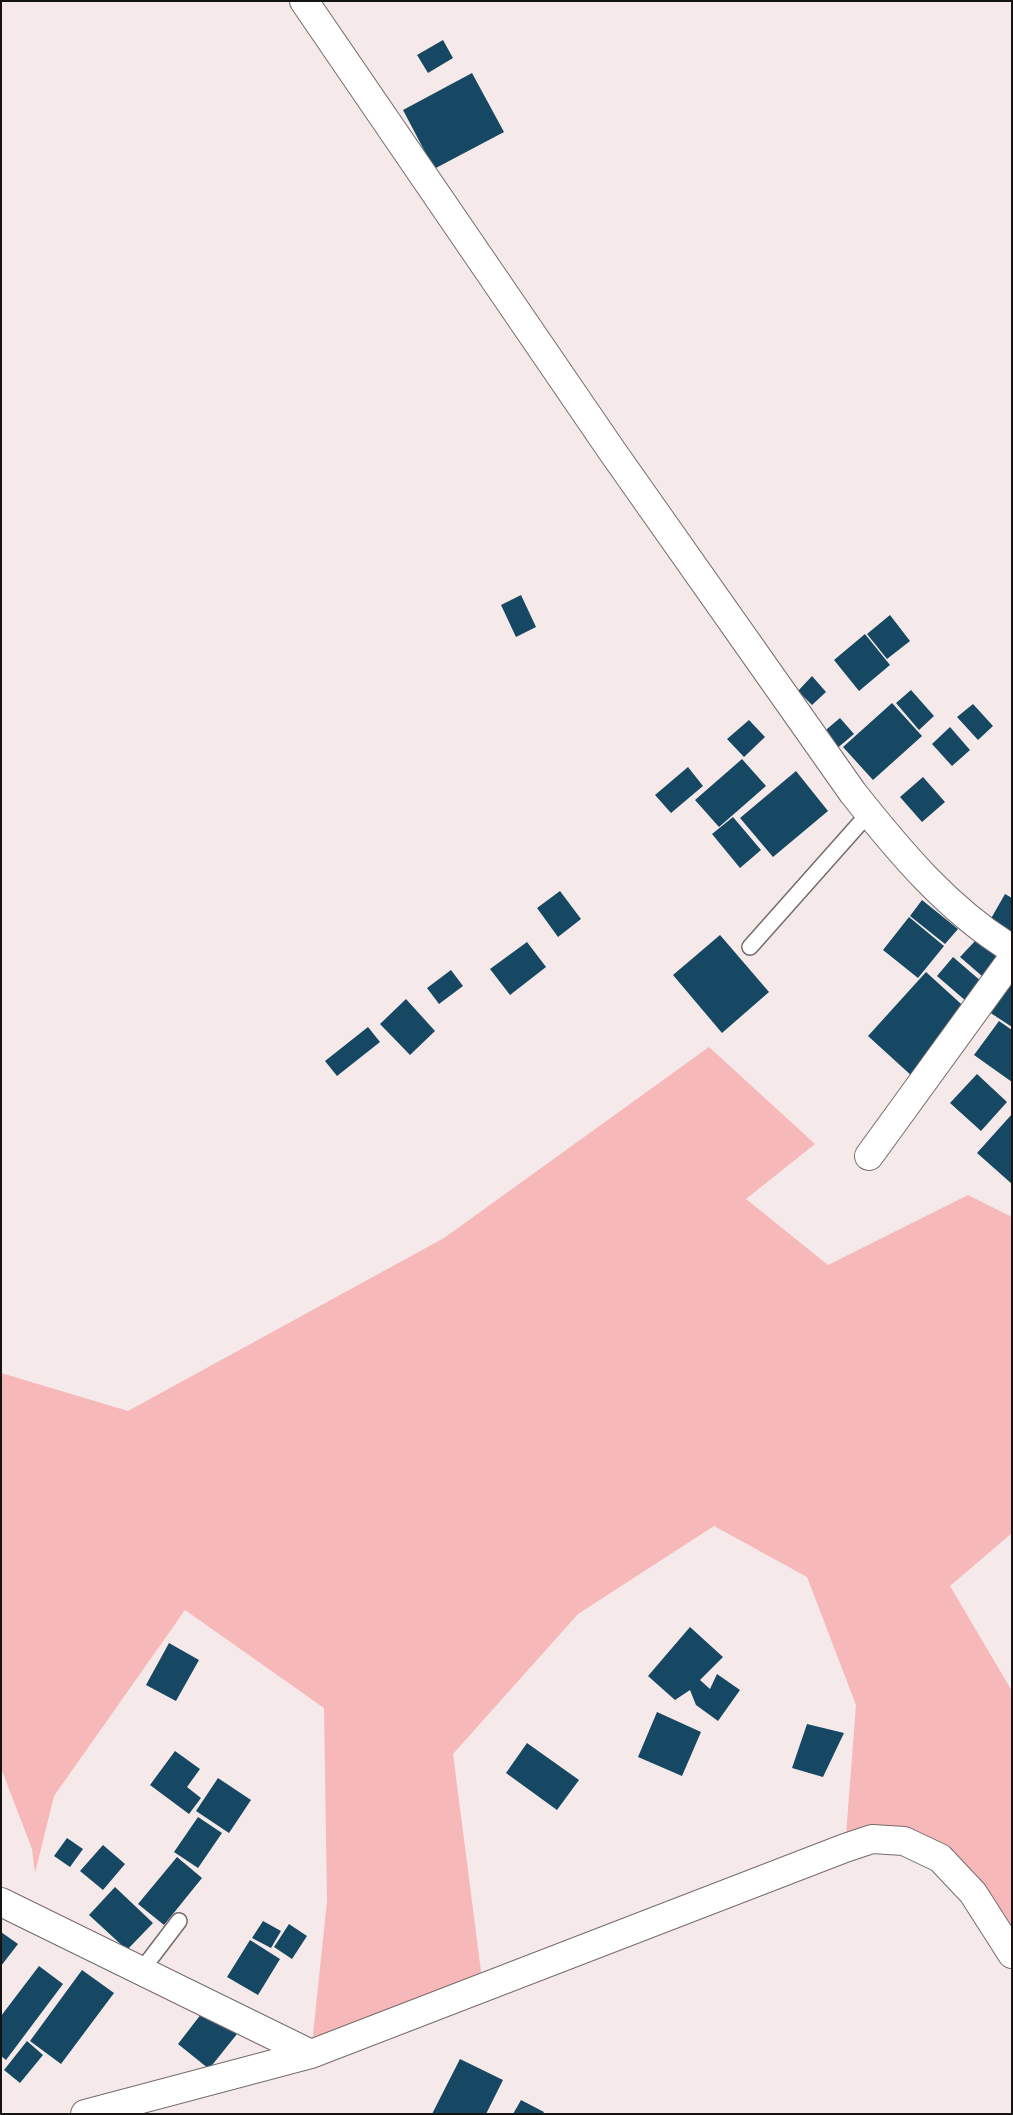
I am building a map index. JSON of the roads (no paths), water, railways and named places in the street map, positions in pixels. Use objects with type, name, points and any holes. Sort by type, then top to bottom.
[{"type":"street","points":[[304,1],[612,451],[801,721],[869,813],[922,875],[962,912],[1012,949]]},
{"type":"street","points":[[869,1156],[1012,959]]},
{"type":"street","points":[[85,2114],[311,2054],[872,1839],[904,1841],[940,1858],[973,1893],[1012,1954]]},
{"type":"street","points":[[1,1902],[311,2054]]},
{"type":"lane","points":[[750,947],[869,813]]},
{"type":"lane","points":[[141,1971],[178,1921]]}]
